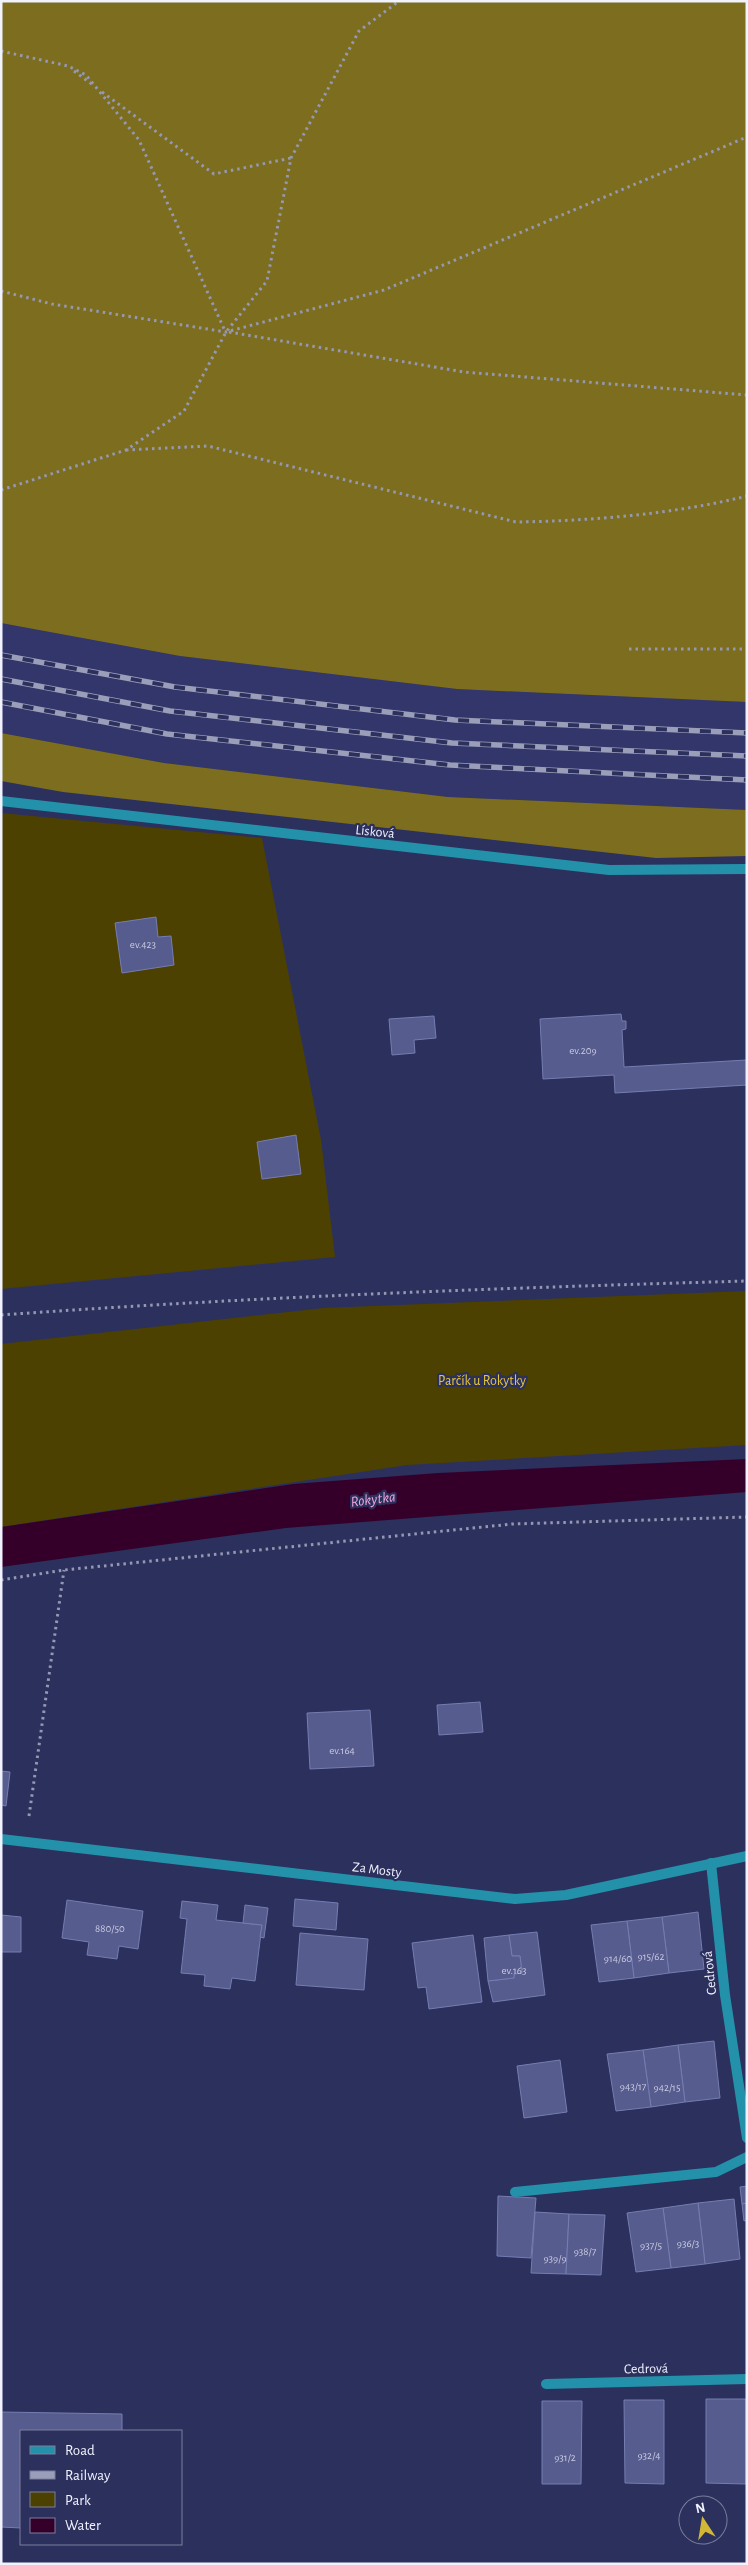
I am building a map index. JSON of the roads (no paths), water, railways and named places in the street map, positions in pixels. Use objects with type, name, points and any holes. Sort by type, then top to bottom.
[{"type":"street","name":"Lísková","points":[[1,801],[328,840],[609,870],[747,869]]},
{"type":"street","name":"Za Mosty","points":[[1,1839],[516,1899],[566,1895],[747,1856]]},
{"type":"street","name":"Cedrová","points":[[710,1863],[725,1995],[747,2138]]},
{"type":"street","points":[[515,2192],[716,2172],[747,2157]]},
{"type":"street","name":"Cedrová","points":[[546,2384],[747,2379]]},
{"type":"water","name":"Rokytka","points":[[747,1459],[747,1492],[286,1528],[1,1567],[1,1527],[293,1484],[438,1473]]},
{"type":"railway","points":[[1,655],[175,687],[455,720],[747,733]]},
{"type":"railway","points":[[1,679],[170,711],[452,743],[747,756]]},
{"type":"railway","points":[[1,702],[167,734],[450,765],[747,780]]},
{"type":"park label","name":"Parčík u Rokytky","points":[[482,1380]]}]
